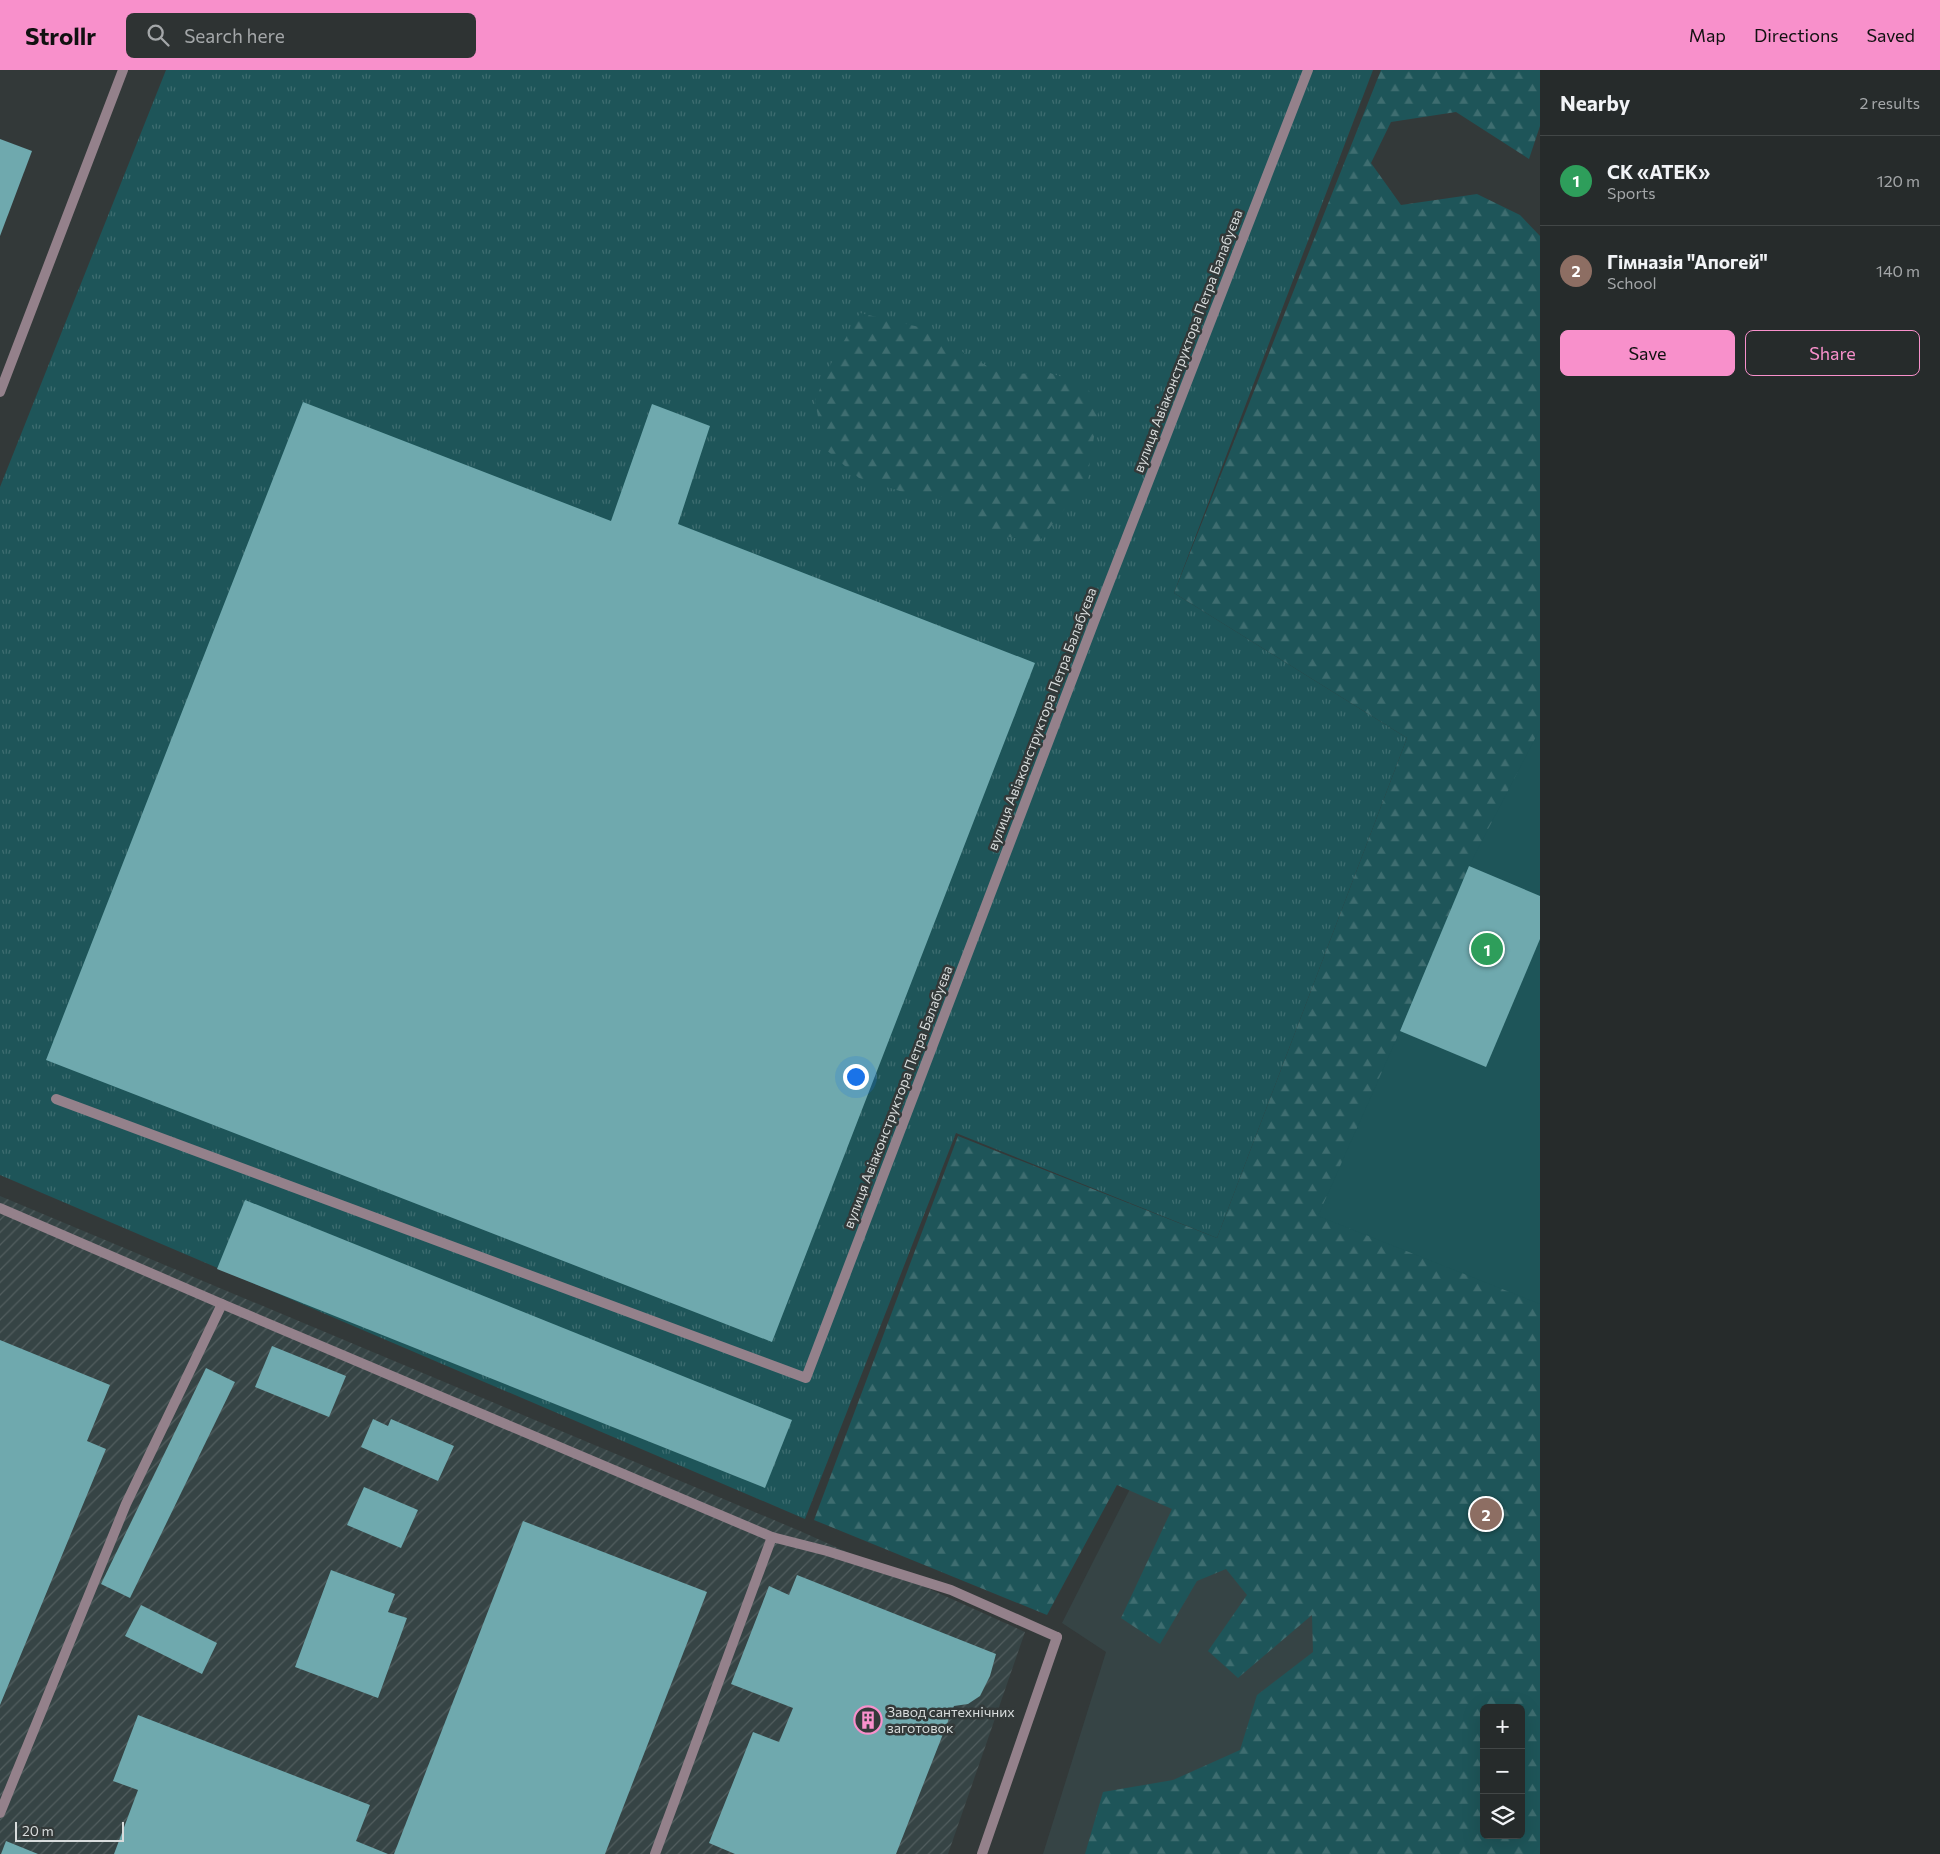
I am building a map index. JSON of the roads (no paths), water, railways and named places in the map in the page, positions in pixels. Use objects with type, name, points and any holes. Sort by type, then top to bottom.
[{"type":"street","points":[[0,392],[123,70]]},
{"type":"street","name":"вулиця Авіаконструктора Петра Балабуєва","points":[[56,1099],[806,1378],[1100,605],[1308,70]]},
{"type":"street","points":[[0,1208],[772,1537],[950,1590],[1057,1637],[982,1854]]},
{"type":"street","points":[[0,1813],[126,1504],[222,1304]]},
{"type":"street","points":[[655,1854],[772,1537]]},
{"type":"place","name":"СК «АТЕК»","points":[[1487,949]]},
{"type":"place","name":"Гімназія \"Апогей\"","points":[[1486,1514]]},
{"type":"place","name":"Завод сантехнічних заготовок","points":[[868,1720]]}]
